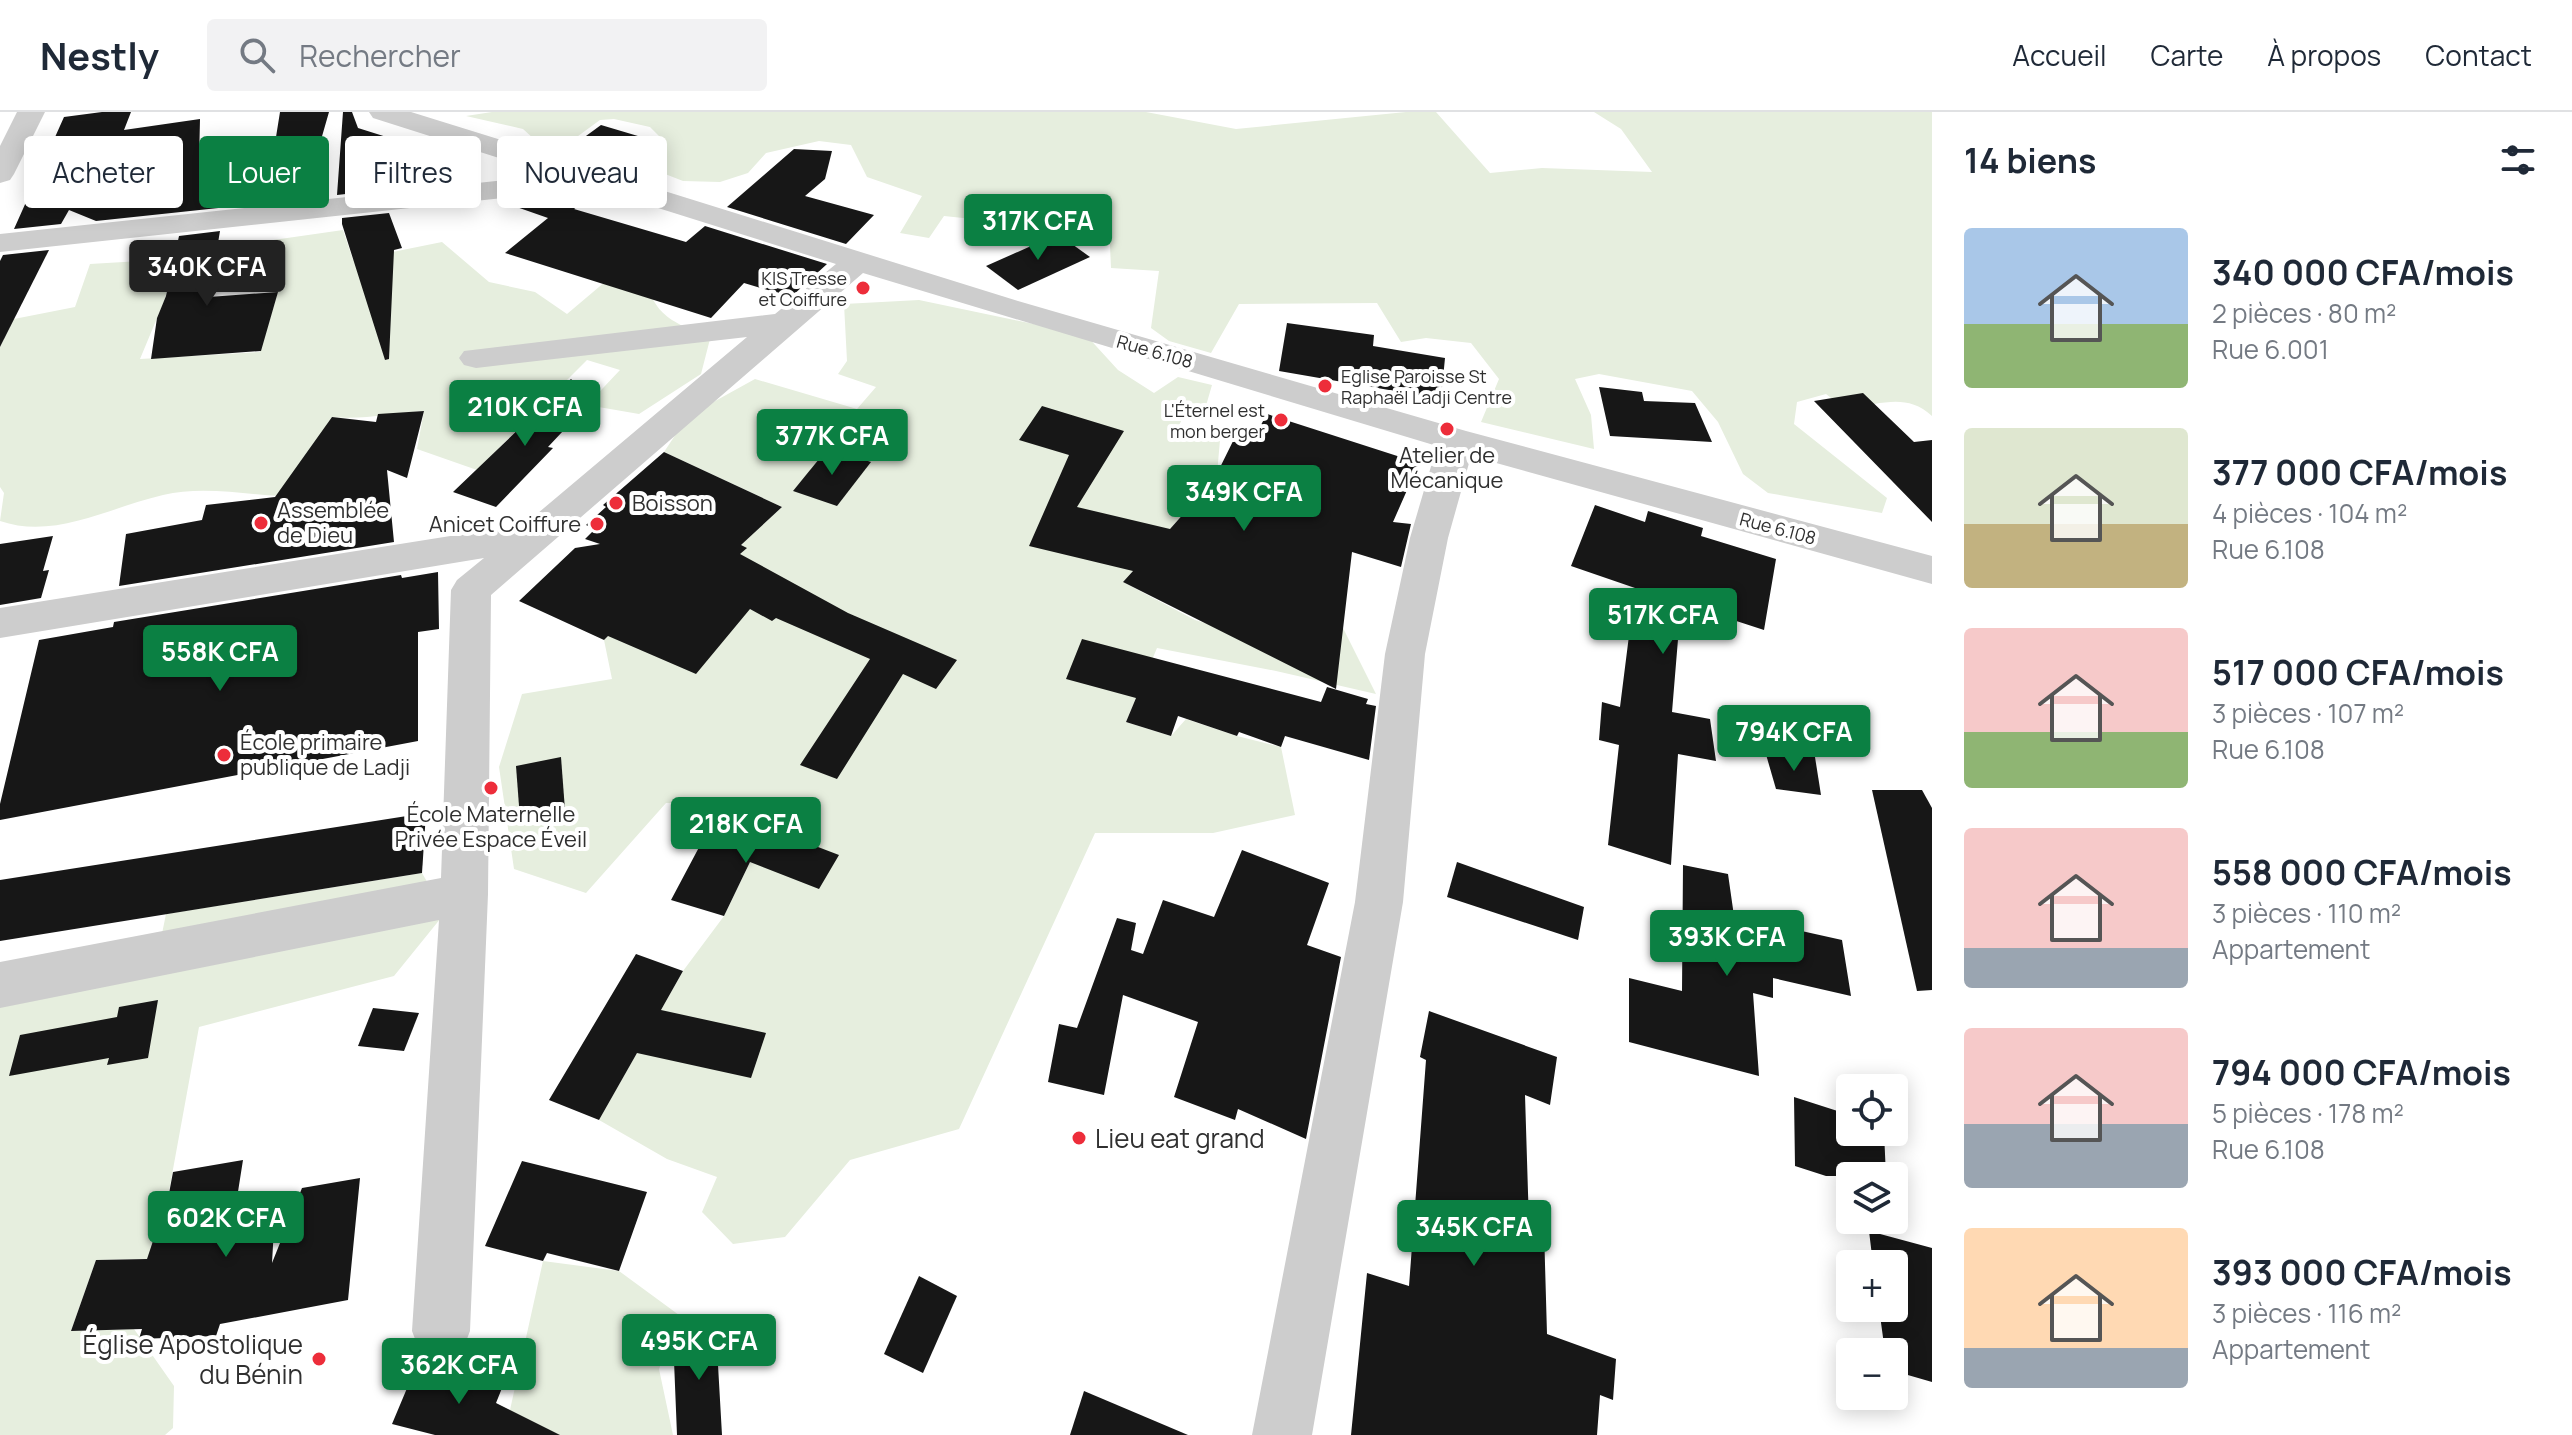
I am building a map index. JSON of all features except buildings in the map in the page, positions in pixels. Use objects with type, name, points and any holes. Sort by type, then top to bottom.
[{"type":"street","points":[[0,174],[31,112]]},
{"type":"street","name":"Rue 6.108","points":[[383,112],[497,148]]},
{"type":"street","points":[[0,243],[497,190]]},
{"type":"street","name":"Rue 6.108","points":[[667,201],[1007,308],[1457,440],[1932,570]]},
{"type":"street","points":[[441,1331],[464,894],[471,590],[538,536],[780,323],[860,260]]},
{"type":"street","points":[[476,358],[780,323]]},
{"type":"street","points":[[1282,1435],[1379,902],[1405,654],[1429,538],[1457,440]]},
{"type":"street","points":[[0,623],[538,536]]},
{"type":"street","points":[[0,985],[464,894]]},
{"type":"green space","points":[[492,112],[1146,112],[1236,129],[1406,112],[1436,112],[1490,173],[1542,168],[1652,172],[1621,129],[1594,112],[1932,112],[1932,416],[1909,403],[1843,405],[1826,394],[1797,402],[1794,424],[1887,498],[1882,513],[1768,493],[1743,474],[1718,422],[1692,391],[1599,374],[1575,379],[1591,415],[1594,449],[1481,422],[1499,379],[1471,343],[1426,338],[1401,342],[1377,303],[1239,304],[1211,353],[1169,341],[1151,328],[1159,271],[1111,268],[1110,245],[1058,228],[944,216],[929,238],[900,233],[922,196],[867,177],[851,145],[819,141],[766,153],[748,173],[720,182],[683,181],[667,175],[667,136],[659,136],[650,127],[614,119],[600,120],[578,136],[531,136],[523,129],[466,116]]},
{"type":"green space","points":[[343,230],[353,260],[442,242],[489,282],[535,292],[567,314],[638,254],[648,288],[659,309],[678,323],[710,339],[701,374],[639,414],[587,405],[620,370],[587,360],[477,470],[417,449],[424,411],[332,417],[281,496],[177,492],[62,524],[41,527],[0,521],[4,493],[0,487],[0,347],[14,319],[75,307],[90,264],[174,259],[165,299],[140,359],[260,352],[278,292],[253,243]]},
{"type":"green space","points":[[919,300],[1086,335],[1118,370],[1154,393],[1178,377],[1212,385],[1203,416],[1186,412],[1178,427],[1220,440],[1217,474],[1208,492],[1186,511],[1123,582],[1195,620],[1218,627],[1286,617],[1343,628],[1376,694],[1157,648],[1126,722],[1171,736],[1186,719],[1281,747],[1295,815],[1213,833],[1095,833],[959,1129],[850,1160],[785,1237],[733,1244],[702,1212],[717,1177],[667,1159],[599,1120],[683,971],[724,916],[763,835],[735,805],[666,803],[586,893],[514,869],[499,767],[522,694],[612,679],[604,640],[631,611],[548,574],[617,533],[711,581],[744,542],[782,507],[664,452],[688,416],[755,379],[857,409],[876,387],[838,374],[847,361],[844,304]]},
{"type":"green space","points":[[422,873],[445,913],[394,976],[199,1027],[163,1224],[147,1259],[96,1260],[71,1331],[134,1329],[174,1386],[173,1428],[165,1435],[0,1435],[0,996],[154,973],[166,914]]},
{"type":"green space","points":[[543,1261],[619,1271],[679,1315],[659,1369],[673,1435],[489,1435],[510,1410]]},
{"type":"place","name":"KIS Tresse et Coiffure","points":[[863,288]]},
{"type":"place","name":"Eglise Paroisse St Raphaël Ladji Centre","points":[[1325,386]]},
{"type":"place","name":"L'Éternel est mon berger","points":[[1281,420]]},
{"type":"place","name":"Atelier de Mécanique","points":[[1447,429]]},
{"type":"place","name":"Boisson","points":[[616,503]]},
{"type":"place","name":"Assemblée de Dieu","points":[[261,523]]},
{"type":"place","name":"Anicet Coiffure","points":[[597,524]]},
{"type":"place","name":"École primaire publique de Ladji","points":[[224,755]]},
{"type":"place","name":"École Maternelle Privée Espace Éveil","points":[[491,788]]},
{"type":"place","name":"Lieu eat grand","points":[[1079,1138]]},
{"type":"place","name":"Église Apostolique du Bénin","points":[[319,1359]]}]
